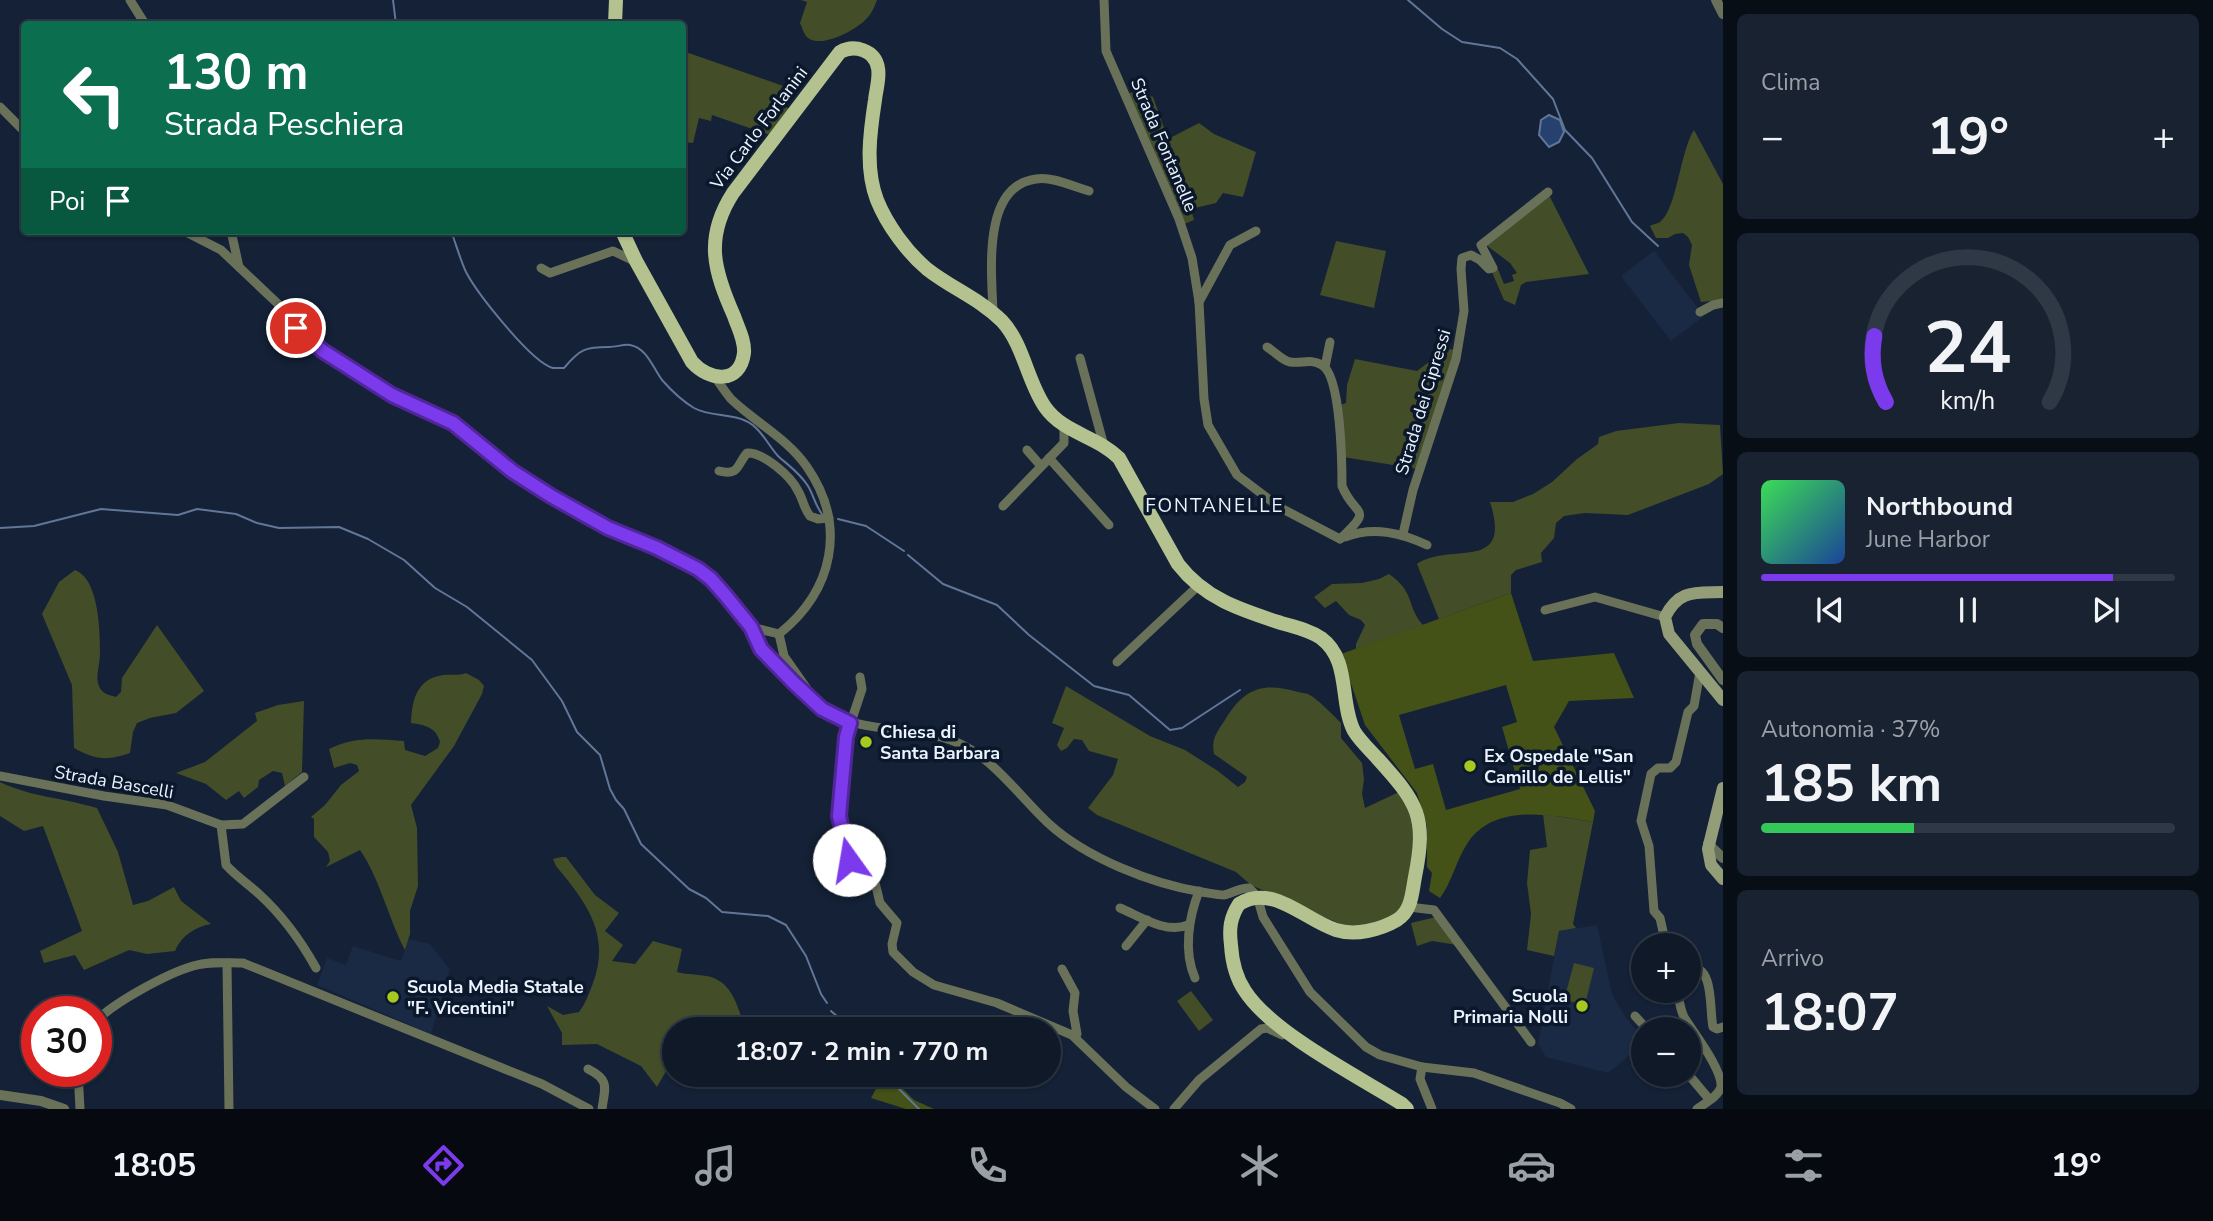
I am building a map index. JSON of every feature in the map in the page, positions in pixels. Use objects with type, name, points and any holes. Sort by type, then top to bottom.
[{"type":"main road","points":[[615,21],[616,0]]},
{"type":"main road","name":"Via Carlo Forlanini","points":[[715,377],[734,372],[744,352],[740,333],[716,273],[715,246],[722,212],[733,193],[840,52],[848,48],[863,50],[875,60],[878,67],[870,132],[873,187],[878,202],[914,256],[929,270],[993,313],[1010,332],[1034,389],[1046,408],[1064,426],[1104,446],[1119,458],[1178,565],[1198,586],[1230,606],[1312,633],[1331,649],[1340,664],[1354,730],[1401,785],[1419,816],[1421,849],[1409,907]]},
{"type":"main road","points":[[624,235],[692,362],[699,370],[715,377]]},
{"type":"main road","points":[[1723,592],[1690,594],[1672,602],[1665,617],[1669,634],[1723,699]]},
{"type":"main road","points":[[1723,788],[1708,844],[1711,865],[1723,878]]},
{"type":"main road","points":[[1406,1109],[1267,1016],[1245,992],[1236,973],[1229,928],[1239,904],[1256,897],[1279,901],[1335,930],[1350,932],[1390,923],[1404,915],[1409,907]]},
{"type":"street","points":[[130,0],[143,21]]},
{"type":"street","name":"Strada Fontanelle","points":[[1104,0],[1107,51],[1192,258],[1199,302],[1203,400],[1208,425],[1237,475],[1279,507],[1340,539]]},
{"type":"street","points":[[1716,0],[1723,14]]},
{"type":"street","points":[[0,107],[21,128]]},
{"type":"street","points":[[993,313],[991,247],[998,212],[1009,192],[1022,182],[1038,178],[1089,191]]},
{"type":"street","name":"Strada dei Cipressi","points":[[1403,534],[1413,490],[1456,359],[1464,311],[1462,258],[1471,255],[1489,269],[1493,268],[1481,245],[1548,192]]},
{"type":"street","points":[[1199,302],[1230,245],[1256,231]]},
{"type":"street","points":[[196,235],[221,250],[277,303],[296,328],[323,351],[392,395],[453,423],[512,471],[551,496],[608,528],[657,548],[698,569],[711,579],[751,627],[761,649],[822,709],[850,723],[927,734],[972,751],[1074,844],[1131,870],[1182,888],[1223,895],[1240,888],[1249,888],[1256,897],[1263,917],[1310,992],[1366,1047],[1380,1055],[1422,1067],[1474,1073],[1571,1109]]},
{"type":"street","points":[[232,235],[239,268]]},
{"type":"street","points":[[541,268],[551,273],[613,251],[636,261]]},
{"type":"street","points":[[1700,312],[1723,303]]},
{"type":"street","points":[[1325,367],[1330,342]]},
{"type":"street","points":[[1268,347],[1290,362],[1312,360],[1331,374],[1337,407],[1342,486],[1346,495],[1357,506],[1360,518],[1340,539]]},
{"type":"street","points":[[1080,358],[1104,446]]},
{"type":"street","points":[[715,377],[730,398],[784,442],[807,467],[828,510],[832,544],[825,574],[808,603],[779,634]]},
{"type":"street","points":[[1003,506],[1064,443],[1064,426]]},
{"type":"street","points":[[1027,450],[1041,466]]},
{"type":"street","points":[[719,471],[736,471],[747,453],[755,453],[788,476],[810,516],[818,519],[829,518]]},
{"type":"street","points":[[1049,458],[1110,525]]},
{"type":"street","points":[[1340,539],[1368,532],[1403,534],[1427,545]]},
{"type":"street","points":[[1117,662],[1198,586]]},
{"type":"street","points":[[1545,610],[1595,597],[1665,617]]},
{"type":"street","points":[[1723,628],[1717,624],[1703,624],[1695,635],[1697,644],[1723,680]]},
{"type":"street","points":[[751,627],[779,634]]},
{"type":"street","points":[[779,634],[784,656],[822,709]]},
{"type":"street","points":[[1663,933],[1660,918],[1654,911],[1649,846],[1641,821],[1651,774],[1658,768],[1670,768],[1676,762],[1688,712],[1694,706],[1700,672]]},
{"type":"street","points":[[860,677],[862,689],[846,737],[839,816],[849,860],[853,865],[865,863],[872,870],[880,903],[897,923],[893,952],[913,972],[934,985],[997,1003],[1075,1037],[1126,1087],[1155,1109]]},
{"type":"street","name":"Strada Bascelli","points":[[0,776],[167,805],[221,825]]},
{"type":"street","points":[[304,777],[243,824],[221,825],[226,865],[279,915],[303,945],[316,968]]},
{"type":"street","points":[[1708,844],[1723,858]]},
{"type":"street","points":[[1195,978],[1188,925],[1199,891]]},
{"type":"street","points":[[1409,907],[1434,910],[1494,998],[1531,1042]]},
{"type":"street","points":[[1120,908],[1167,928],[1188,925]]},
{"type":"street","points":[[1126,946],[1147,919]]},
{"type":"street","points":[[227,963],[229,1109]]},
{"type":"street","points":[[112,1008],[192,966],[243,963],[542,1084],[588,1108],[600,1109],[606,1085],[601,1076],[588,1069]]},
{"type":"street","points":[[1062,969],[1075,993],[1075,1037]]},
{"type":"street","points":[[1701,970],[1707,977],[1713,1027],[1723,1027]]},
{"type":"street","points":[[1680,1003],[1683,1015],[1703,1042],[1722,1078],[1719,1092],[1697,1109]]},
{"type":"street","points":[[1174,1109],[1199,1080],[1261,1029],[1276,1031],[1300,1046],[1309,1046]]},
{"type":"street","points":[[1422,1067],[1420,1079],[1432,1109]]},
{"type":"street","points":[[79,1087],[80,1109]]},
{"type":"street","points":[[1699,1087],[1709,1099]]},
{"type":"street","points":[[0,1095],[41,1101],[64,1109]]},
{"type":"shaded area","points":[[1549,115],[1560,120],[1564,132],[1559,142],[1549,147],[1539,135],[1541,120]]},
{"type":"shaded area","points":[[1654,251],[1704,316],[1671,341],[1621,276]]},
{"type":"shaded area","name":"Scuola Primaria Nolli","points":[[1597,925],[1612,994],[1631,1024],[1631,1054],[1608,1073],[1546,1057],[1538,1044],[1559,931]]},
{"type":"shaded area","name":"Scuola Media Statale \"F. Vicentini\"","points":[[409,939],[430,944],[450,970],[431,1034],[317,985],[327,958],[346,965],[353,946],[401,961]]},
{"type":"green space","points":[[801,0],[877,0],[869,16],[858,26],[841,36],[815,41],[808,38],[800,23],[807,2]]},
{"type":"green space","points":[[686,52],[789,88],[776,101],[793,111],[773,136],[712,115],[711,121],[699,118],[693,143],[686,142]]},
{"type":"green space","points":[[1142,92],[1153,97],[1168,139],[1199,123],[1214,134],[1256,152],[1243,197],[1223,193],[1216,203],[1191,209],[1194,220],[1182,225],[1128,93]]},
{"type":"green space","points":[[1694,130],[1723,184],[1723,300],[1701,302],[1689,265],[1692,245],[1688,237],[1683,233],[1668,238],[1656,238],[1650,226],[1660,222],[1671,205],[1685,151]]},
{"type":"green space","points":[[1549,195],[1589,274],[1526,282],[1521,285],[1515,305],[1504,300],[1491,270],[1497,267],[1504,284],[1514,281],[1512,275],[1517,273],[1510,263],[1486,245]]},
{"type":"green space","points":[[1336,241],[1386,251],[1374,308],[1320,295]]},
{"type":"green space","points":[[1436,347],[1456,350],[1418,469],[1343,457],[1338,406],[1346,403],[1347,385],[1355,359],[1417,371],[1434,358]]},
{"type":"green space","points":[[1679,423],[1720,425],[1723,474],[1709,484],[1628,515],[1585,513],[1564,516],[1556,523],[1554,538],[1541,553],[1542,562],[1516,570],[1511,575],[1511,593],[1439,619],[1417,564],[1431,558],[1486,547],[1493,539],[1495,524],[1490,502],[1513,502],[1533,494],[1598,444],[1599,437],[1616,431]]},
{"type":"green space","points":[[75,570],[83,575],[89,584],[96,606],[100,644],[97,679],[102,691],[116,697],[121,692],[122,678],[157,625],[204,691],[176,713],[137,723],[130,753],[101,758],[74,748],[72,685],[42,614],[59,582]]},
{"type":"green space","points":[[1389,574],[1407,593],[1414,612],[1423,625],[1356,649],[1365,625],[1361,620],[1349,615],[1336,601],[1325,608],[1314,597],[1332,584],[1362,583]]},
{"type":"green space","points":[[1511,593],[1533,661],[1614,653],[1634,698],[1569,701],[1554,727],[1595,811],[1593,822],[1524,815],[1492,822],[1478,831],[1467,844],[1440,898],[1429,891],[1432,873],[1427,867],[1427,826],[1417,793],[1365,725],[1341,654]],"holes":[[[1506,685],[1517,722],[1502,727],[1520,789],[1446,810],[1433,764],[1415,769],[1399,715]]]},
{"type":"green space","points":[[466,673],[484,686],[482,694],[454,746],[411,805],[417,828],[418,886],[410,911],[410,934],[405,950],[373,873],[360,850],[326,867],[330,861],[328,852],[314,837],[314,819],[311,817],[341,785],[359,771],[357,765],[350,763],[334,768],[329,749],[357,740],[394,740],[404,741],[405,750],[425,756],[438,748],[440,742],[436,733],[429,728],[411,723],[415,698],[422,686],[434,677]]},
{"type":"green space","points":[[1066,686],[1150,736],[1185,750],[1238,787],[1247,777],[1214,754],[1213,749],[1215,736],[1232,709],[1247,694],[1265,688],[1286,689],[1312,696],[1341,723],[1341,738],[1362,763],[1365,808],[1401,791],[1417,836],[1402,913],[1384,922],[1347,927],[1251,885],[1236,872],[1097,815],[1088,808],[1113,775],[1118,759],[1089,751],[1082,740],[1074,739],[1061,751],[1057,745],[1064,728],[1052,723]]},
{"type":"green space","points":[[304,701],[302,772],[285,786],[282,773],[273,771],[259,780],[258,787],[244,798],[239,791],[226,800],[206,784],[176,773],[205,762],[257,721],[255,713],[278,705]]},
{"type":"green space","points":[[0,782],[24,791],[97,808],[118,852],[133,905],[148,901],[174,887],[181,901],[211,924],[190,933],[181,940],[175,951],[147,954],[129,950],[84,970],[75,955],[44,963],[40,951],[82,931],[43,826],[24,831],[0,816]]},
{"type":"green space","points":[[1543,814],[1593,822],[1573,924],[1576,928],[1559,931],[1554,956],[1527,950],[1531,914],[1527,883],[1530,850],[1547,847]]},
{"type":"green space","points":[[566,857],[595,895],[619,913],[605,931],[623,945],[612,961],[635,964],[653,941],[682,949],[677,972],[718,980],[736,1001],[741,1017],[662,1017],[662,1078],[657,1087],[641,1066],[597,1044],[562,1045],[562,1033],[547,1006],[563,1015],[579,1012],[593,983],[599,949],[593,920],[586,906],[553,859]]},
{"type":"green space","points":[[1436,917],[1457,945],[1432,941],[1417,946],[1411,923]]},
{"type":"green space","points":[[1574,963],[1594,968],[1585,1005],[1564,1000]]},
{"type":"green space","points":[[1191,991],[1213,1020],[1199,1031],[1177,1001]]},
{"type":"green space","points":[[877,1087],[901,1087],[914,1100],[934,1109],[906,1109],[871,1098]]},
{"type":"waterway","points":[[393,0],[396,21]]},
{"type":"waterway","points":[[1408,0],[1462,42],[1500,48],[1517,59],[1553,99],[1565,130],[1592,158],[1632,222],[1658,246]]},
{"type":"waterway","points":[[452,235],[466,272],[481,295],[505,326],[543,363],[553,368],[564,368],[579,353],[588,349],[625,345],[636,347],[645,354],[665,384],[690,405],[700,411],[740,419],[756,427],[778,456],[805,481],[822,514]]},
{"type":"waterway","points":[[0,528],[34,526],[101,509],[178,515],[197,509],[236,514],[279,528],[339,527],[368,539],[404,560],[435,588],[467,607],[532,660],[562,701],[577,732],[600,755],[610,789],[624,809],[641,844],[689,889],[706,898],[722,912],[768,916],[786,925],[806,956],[827,1003]]},
{"type":"waterway","points":[[838,519],[866,526],[904,551]]},
{"type":"waterway","points":[[908,555],[943,584],[997,605],[1029,635],[1094,686],[1129,695],[1170,730],[1182,728],[1240,690]]},
{"type":"waterway","points":[[831,1011],[838,1017]]},
{"type":"waterway","points":[[897,1087],[919,1109]]},
{"type":"place","name":"Chiesa di Santa Barbara","points":[[866,742]]},
{"type":"place","name":"Ex Ospedale \"San Camillo de Lellis\"","points":[[1470,766]]},
{"type":"place","name":"Scuola Media Statale \"F. Vicentini\"","points":[[393,997]]},
{"type":"place","name":"Scuola Primaria Nolli","points":[[1582,1006]]},
{"type":"district","name":"FONTANELLE","points":[[1215,506]]},
{"type":"route","points":[[296,328],[323,351],[392,395],[453,423],[512,471],[551,496],[608,528],[687,562],[711,579],[751,627],[761,649],[822,709],[850,723],[846,737],[839,816],[849,860]]}]
